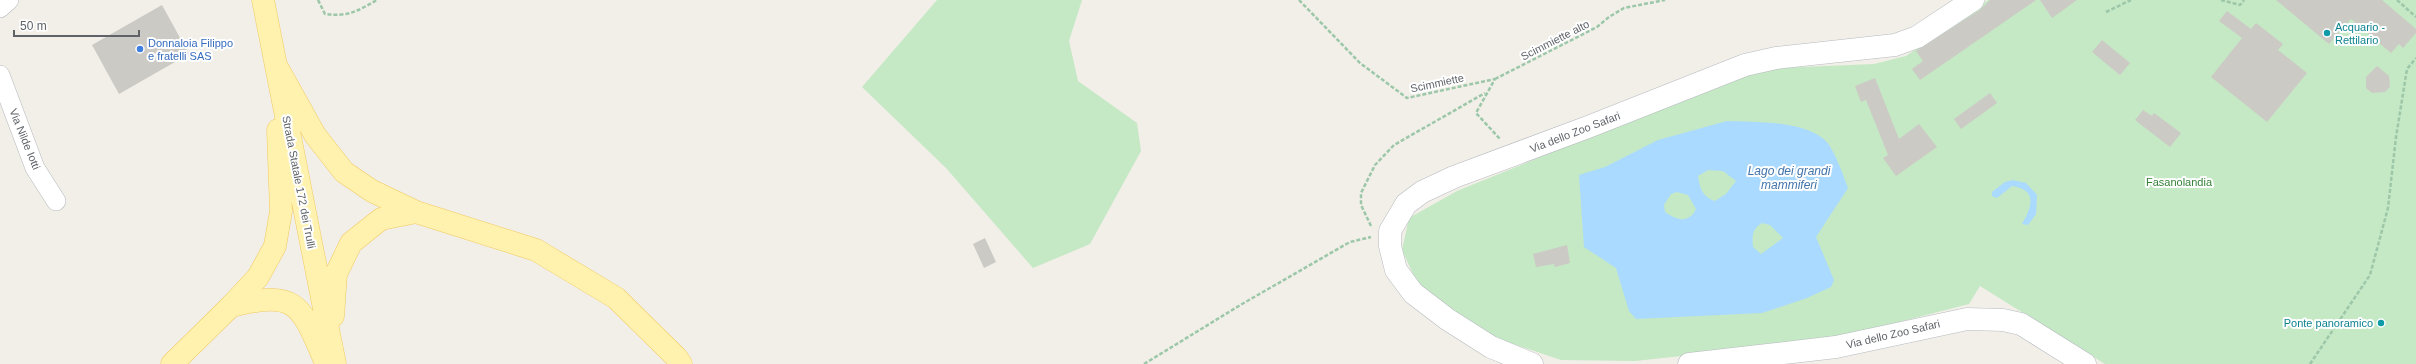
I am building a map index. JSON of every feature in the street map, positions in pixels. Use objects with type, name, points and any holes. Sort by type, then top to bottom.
[{"type":"main road","name":"Strada Statale 172 dei Trulli","points":[[263,0],[277,67],[331,358]]},
{"type":"main road","points":[[277,67],[315,135],[344,172],[372,191],[416,212],[536,250],[616,298],[676,356],[680,364]]},
{"type":"main road","points":[[172,364],[231,306],[258,276],[275,246],[281,211],[277,67]]},
{"type":"main road","points":[[331,358],[336,274],[351,243],[381,219],[416,212]]},
{"type":"main road","points":[[231,306],[261,299],[280,299],[293,305],[305,317],[331,358]]},
{"type":"street","points":[[0,8],[9,0]]},
{"type":"street","name":"Via dello Zoo Safari","points":[[1383,233],[1406,204],[1422,192],[1515,154],[1745,65],[1776,58],[1895,45],[1917,37],[1973,0]]},
{"type":"street","name":"Via Nilde Iotti","points":[[0,75],[35,168],[56,201]]},
{"type":"street","points":[[1383,233],[1390,246],[1396,270],[1413,293],[1447,319],[1491,347],[1532,364]]},
{"type":"street","name":"Via dello Zoo Safari","points":[[1690,364],[1836,347],[1967,319],[2003,320],[2021,324],[2085,364]]},
{"type":"path","points":[[318,0],[325,14],[340,16],[352,14],[377,0]]},
{"type":"path","name":"Scimmiette","points":[[1299,0],[1360,62],[1407,98],[1495,79]]},
{"type":"path","name":"Scimmiette alto","points":[[1495,79],[1597,27],[1609,17],[1624,8],[1665,0]]},
{"type":"path","points":[[2106,12],[2131,0]]},
{"type":"path","points":[[2222,0],[2240,5],[2244,0]]},
{"type":"path","points":[[2397,0],[2416,17]]},
{"type":"path","points":[[2310,364],[2370,275],[2388,208],[2396,137],[2407,69],[2416,58]]},
{"type":"path","points":[[1495,79],[1476,113],[1515,154]]},
{"type":"path","points":[[1144,364],[1242,304],[1350,242],[1383,233],[1361,205],[1361,193],[1375,165],[1394,145],[1486,93]]},
{"type":"green space","points":[[937,0],[1082,0],[1069,41],[1078,81],[1137,123],[1141,151],[1090,244],[1033,268],[946,168],[862,87]]},
{"type":"green space","name":"Fasanolandia","points":[[1988,0],[2416,0],[2416,364],[2105,364],[1980,286],[1969,304],[1829,340],[1635,361],[1561,360],[1487,335],[1419,287],[1402,250],[1409,218],[1457,191],[1749,72],[1777,68],[1874,64],[1906,56]]},
{"type":"water","name":"Lago dei grandi mammiferi","points":[[1727,121],[1784,124],[1799,127],[1812,132],[1823,139],[1834,153],[1848,188],[1816,237],[1834,280],[1831,287],[1807,298],[1762,313],[1636,319],[1629,311],[1616,268],[1584,247],[1579,175],[1605,167],[1658,140]],"holes":[[[1708,170],[1723,171],[1736,181],[1726,194],[1715,201],[1707,197],[1702,192],[1698,176]],[[1677,192],[1688,195],[1696,209],[1690,217],[1686,219],[1678,219],[1665,212],[1664,205],[1671,194]],[[1762,223],[1770,225],[1783,238],[1761,254],[1753,247],[1753,233]]]},
{"type":"water","points":[[2013,180],[2026,183],[2037,195],[2036,214],[2028,225],[2022,224],[2030,205],[2029,195],[2026,191],[2012,186],[1997,198],[1992,196],[1992,192],[2005,182]]},
{"type":"building","points":[[1990,0],[2036,0],[1920,80],[1912,69],[1923,61],[1916,51],[1980,10]]},
{"type":"building","points":[[2040,0],[2077,0],[2052,18]]},
{"type":"building","points":[[2276,0],[2382,0],[2416,29],[2416,33],[2403,48],[2399,44],[2391,53],[2351,19],[2329,44]]},
{"type":"building","name":"Donnaloia Filippo e fratelli SAS","points":[[162,5],[189,54],[119,94],[92,45]]},
{"type":"building","points":[[2227,11],[2251,29],[2256,23],[2283,44],[2278,50],[2307,73],[2267,122],[2211,77],[2242,38],[2219,21]]},
{"type":"building","points":[[2102,40],[2130,63],[2120,75],[2092,52]]},
{"type":"building","points":[[2377,66],[2389,76],[2390,87],[2385,92],[2372,93],[2366,88],[2366,77]]},
{"type":"building","points":[[1875,78],[1899,139],[1919,124],[1937,147],[1896,176],[1883,158],[1888,155],[1866,100],[1861,102],[1855,86]]},
{"type":"building","points":[[1990,93],[1997,103],[1961,129],[1954,119]]},
{"type":"building","points":[[2143,110],[2152,116],[2154,113],[2181,133],[2170,147],[2135,120]]},
{"type":"building","points":[[985,238],[996,262],[984,268],[973,244]]},
{"type":"building","points":[[1567,245],[1570,263],[1555,267],[1554,264],[1536,267],[1533,254]]},
{"type":"place","name":"Acquario - Rettilario","points":[[2327,33]]},
{"type":"place","name":"Donnaloia Filippo e fratelli SAS","points":[[140,49]]},
{"type":"place","name":"Ponte panoramico","points":[[2381,323]]}]
